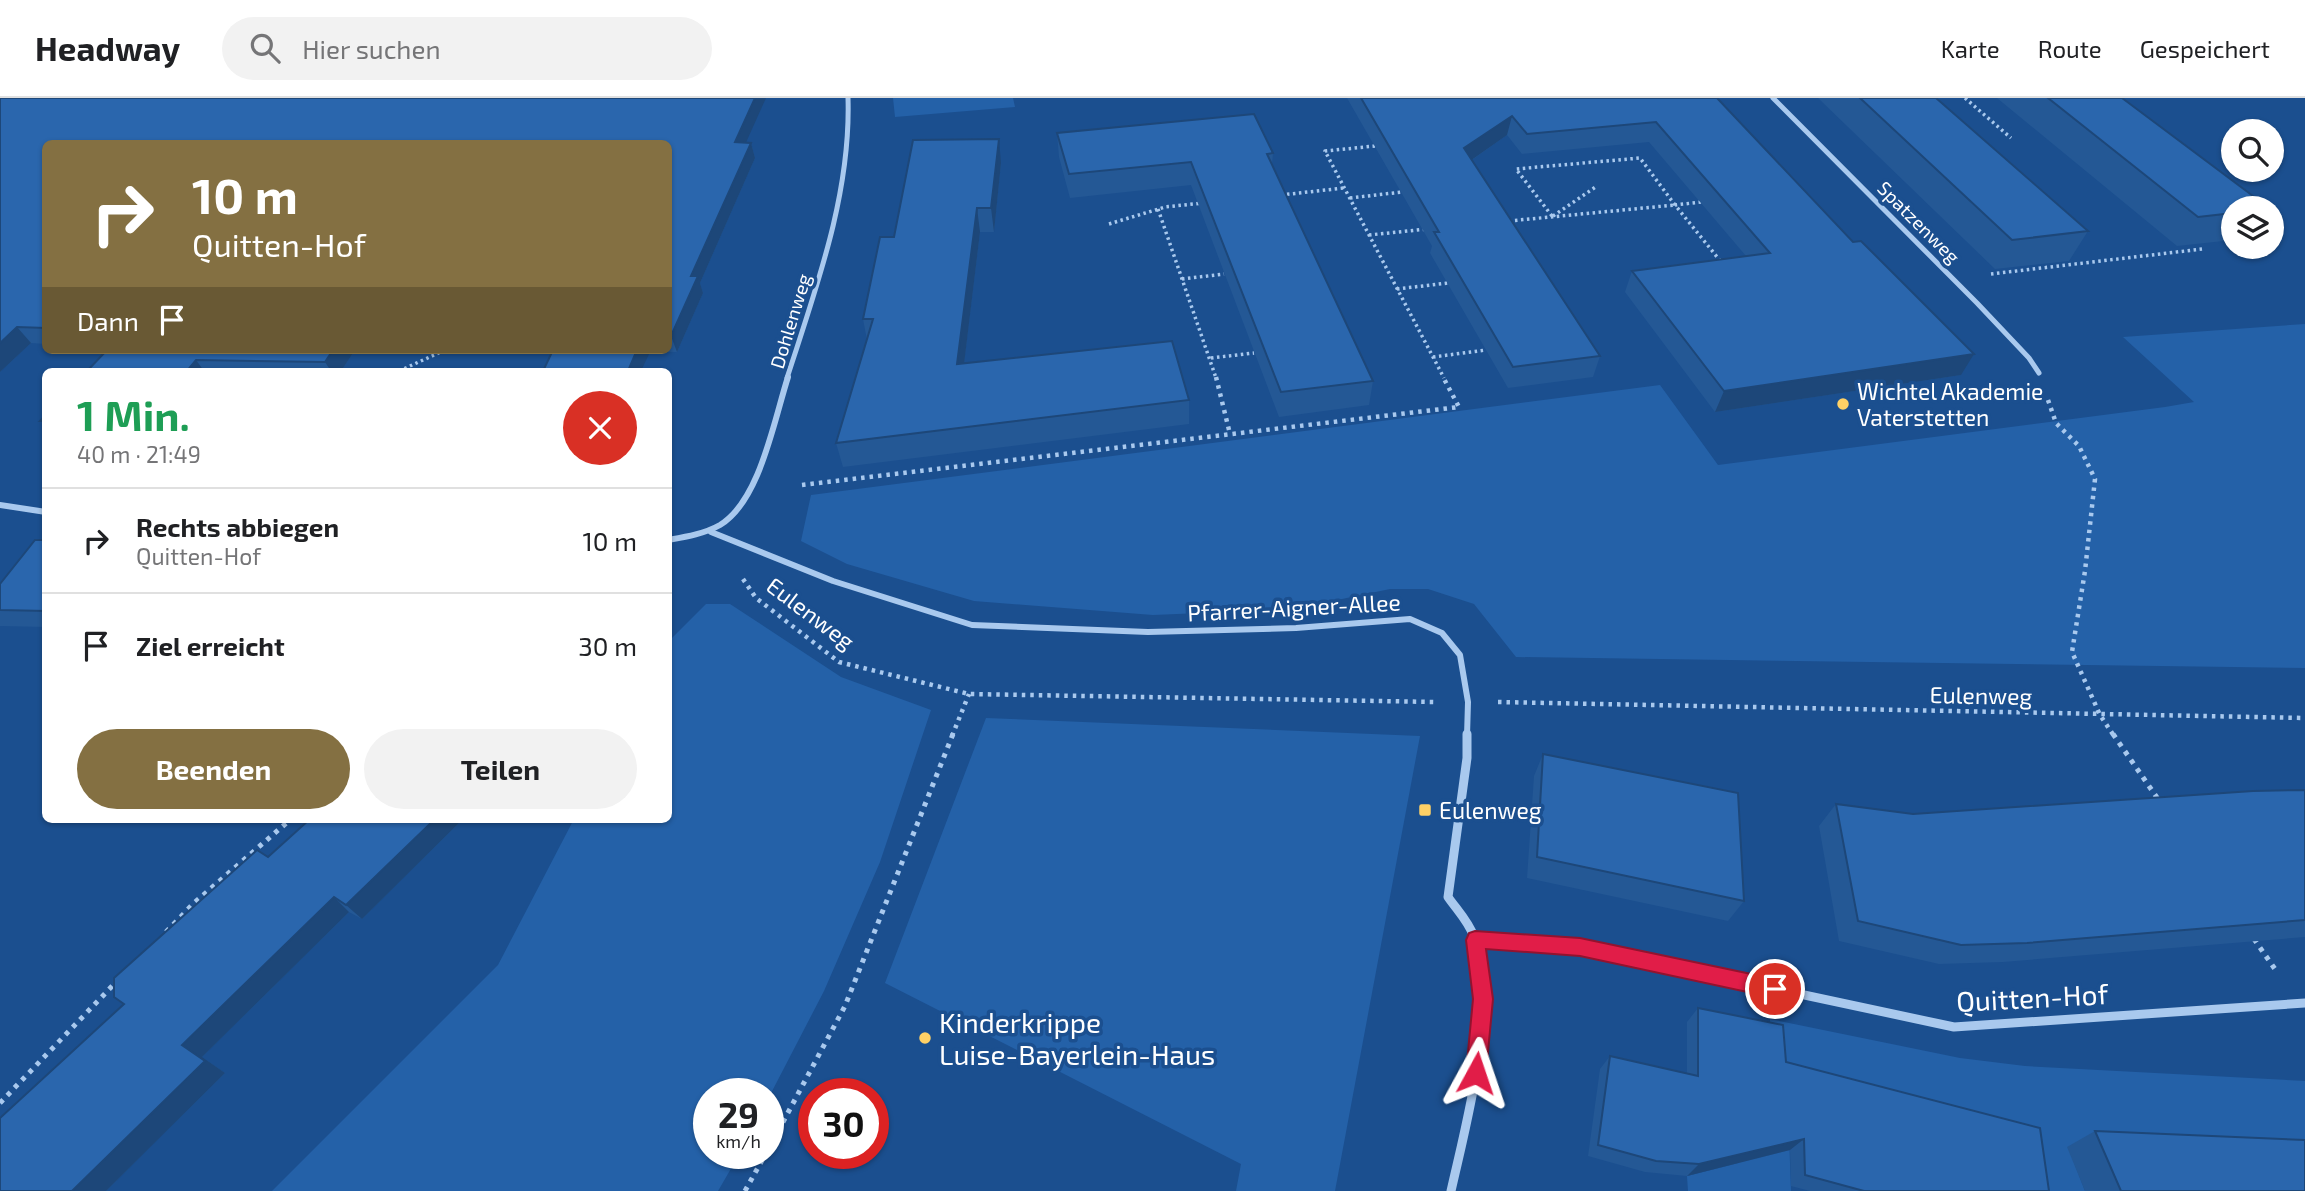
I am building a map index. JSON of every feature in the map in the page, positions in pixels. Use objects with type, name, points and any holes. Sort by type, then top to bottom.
[{"type":"street","name":"Dohlenweg","points":[[711,532],[734,516],[752,491],[769,444],[830,243],[849,128],[848,98]]},
{"type":"street","name":"Spatzenweg","points":[[1773,98],[1952,278],[2029,358],[2039,373]]},
{"type":"street","points":[[0,505],[42,511]]},
{"type":"street","points":[[672,539],[711,532]]},
{"type":"street","name":"Pfarrer-Aigner-Allee","points":[[711,532],[833,581],[972,625],[1148,632],[1296,628],[1410,619],[1442,633],[1460,655],[1468,702],[1467,758],[1448,897],[1475,940],[1483,999],[1476,1073],[1451,1191]]},
{"type":"street","name":"Quitten-Hof","points":[[1475,940],[1580,947],[1954,1027],[2302,1003]]},
{"type":"path","points":[[1966,98],[1972,98]]},
{"type":"path","points":[[1966,98],[2011,138]]},
{"type":"path","points":[[802,485],[840,483],[1459,407],[1325,151],[1375,146]]},
{"type":"path","points":[[1552,217],[1516,169],[1640,158],[1722,262],[1710,264]]},
{"type":"path","points":[[1552,217],[1597,186]]},
{"type":"path","points":[[1275,195],[1344,188]]},
{"type":"path","points":[[1350,198],[1402,192]]},
{"type":"path","points":[[1500,222],[1701,202]]},
{"type":"path","points":[[1108,224],[1158,209],[1206,203]]},
{"type":"path","points":[[1158,209],[1211,358],[1230,434]]},
{"type":"path","points":[[1369,235],[1434,229]]},
{"type":"path","points":[[1952,278],[2202,249]]},
{"type":"path","points":[[1182,279],[1224,274]]},
{"type":"path","points":[[1397,289],[1448,283]]},
{"type":"path","points":[[1433,357],[1486,350]]},
{"type":"path","points":[[1211,358],[1254,353]]},
{"type":"path","points":[[406,368],[436,354]]},
{"type":"path","points":[[548,362],[552,354]]},
{"type":"path","points":[[2056,423],[2079,446],[2095,479],[2085,572],[2072,652],[2099,715],[2161,804]]},
{"type":"path","name":"Eulenweg","points":[[711,532],[756,598],[839,662],[969,694],[2305,718]]},
{"type":"path","points":[[784,1120],[845,1006],[969,694]]},
{"type":"path","points":[[155,942],[194,903],[286,823]]},
{"type":"path","points":[[2253,937],[2302,1003]]},
{"type":"path","points":[[0,1104],[126,972]]},
{"type":"path","points":[[745,1191],[757,1169]]},
{"type":"shaded area","points":[[893,98],[1013,98],[1015,107],[895,117]]},
{"type":"shaded area","points":[[2305,324],[2305,668],[1516,657],[1474,604],[1428,589],[1390,589],[1294,609],[1153,615],[974,601],[847,564],[801,541],[811,495],[1660,385],[1718,465],[2165,407],[2194,402],[2123,337]]},
{"type":"shaded area","points":[[706,604],[730,604],[841,677],[931,710],[880,862],[824,991],[779,1078],[693,1078],[693,1169],[731,1169],[718,1191],[272,1191],[498,965],[572,823],[672,823],[672,638]]},
{"type":"shaded area","points":[[986,718],[1420,736],[1335,1191],[1236,1191],[1241,1164],[885,983]]},
{"type":"shaded area","points":[[1770,1019],[1960,1058],[2025,1066],[2305,1081],[2305,1158],[2068,1147],[2085,1191],[2027,1191],[1787,1079],[1791,1191],[1688,1191],[1687,1176],[1738,1163],[1770,1038]]},
{"type":"building","points":[[0,98],[755,98],[735,142],[751,143],[691,276],[698,276],[672,334],[672,140],[42,140],[42,328],[17,327],[0,343]]},
{"type":"building","points":[[1361,98],[1717,98],[1853,242],[1861,241],[1974,354],[1724,391],[1632,271],[1770,253],[1656,122],[1527,134],[1512,116],[1464,148],[1600,356],[1513,367],[1434,232],[1439,232]]},
{"type":"building","points":[[1860,98],[1936,98],[2088,231],[2012,240]]},
{"type":"building","points":[[2048,98],[2122,98],[2221,172],[2221,182],[2234,182],[2253,196],[2221,196],[2221,214],[2198,217]]},
{"type":"building","points":[[1254,114],[1273,153],[1267,154],[1373,381],[1281,392],[1191,162],[1069,174],[1057,133]]},
{"type":"building","points":[[999,139],[991,208],[977,208],[957,364],[1172,341],[1189,400],[836,443],[873,319],[863,319],[880,237],[894,237],[913,140]]},
{"type":"building","points":[[103,354],[330,354],[325,362],[196,360],[189,368],[90,368]]},
{"type":"building","points":[[551,354],[635,354],[629,368],[544,368]]},
{"type":"building","points":[[35,540],[42,540],[42,611],[0,610],[0,584]]},
{"type":"building","points":[[1543,754],[1738,793],[1744,901],[1537,857]]},
{"type":"building","points":[[2305,790],[2305,920],[2027,943],[1961,945],[1858,921],[1836,804],[1913,814],[2253,791]]},
{"type":"building","points":[[306,823],[431,823],[346,905],[334,897],[182,1045],[205,1061],[72,1191],[0,1191],[0,1118],[124,1004],[114,997],[114,978],[257,850],[268,857]]},
{"type":"building","points":[[1698,1008],[1783,1025],[1786,1062],[2040,1128],[2049,1191],[1864,1191],[1805,1175],[1804,1139],[1699,1164],[1656,1161],[1598,1145],[1610,1056],[1698,1076]]},
{"type":"building","points":[[2095,1131],[2305,1140],[2305,1191],[2121,1191]]},
{"type":"place","name":"Wichtel Akademie Vaterstetten","points":[[1843,404]]},
{"type":"place","name":"Eulenweg","points":[[1425,810]]},
{"type":"place","name":"Kinderkrippe Luise-Bayerlein-Haus","points":[[925,1038]]},
{"type":"route","points":[[1476,1073],[1483,999],[1475,940],[1580,947],[1775,989]]}]
